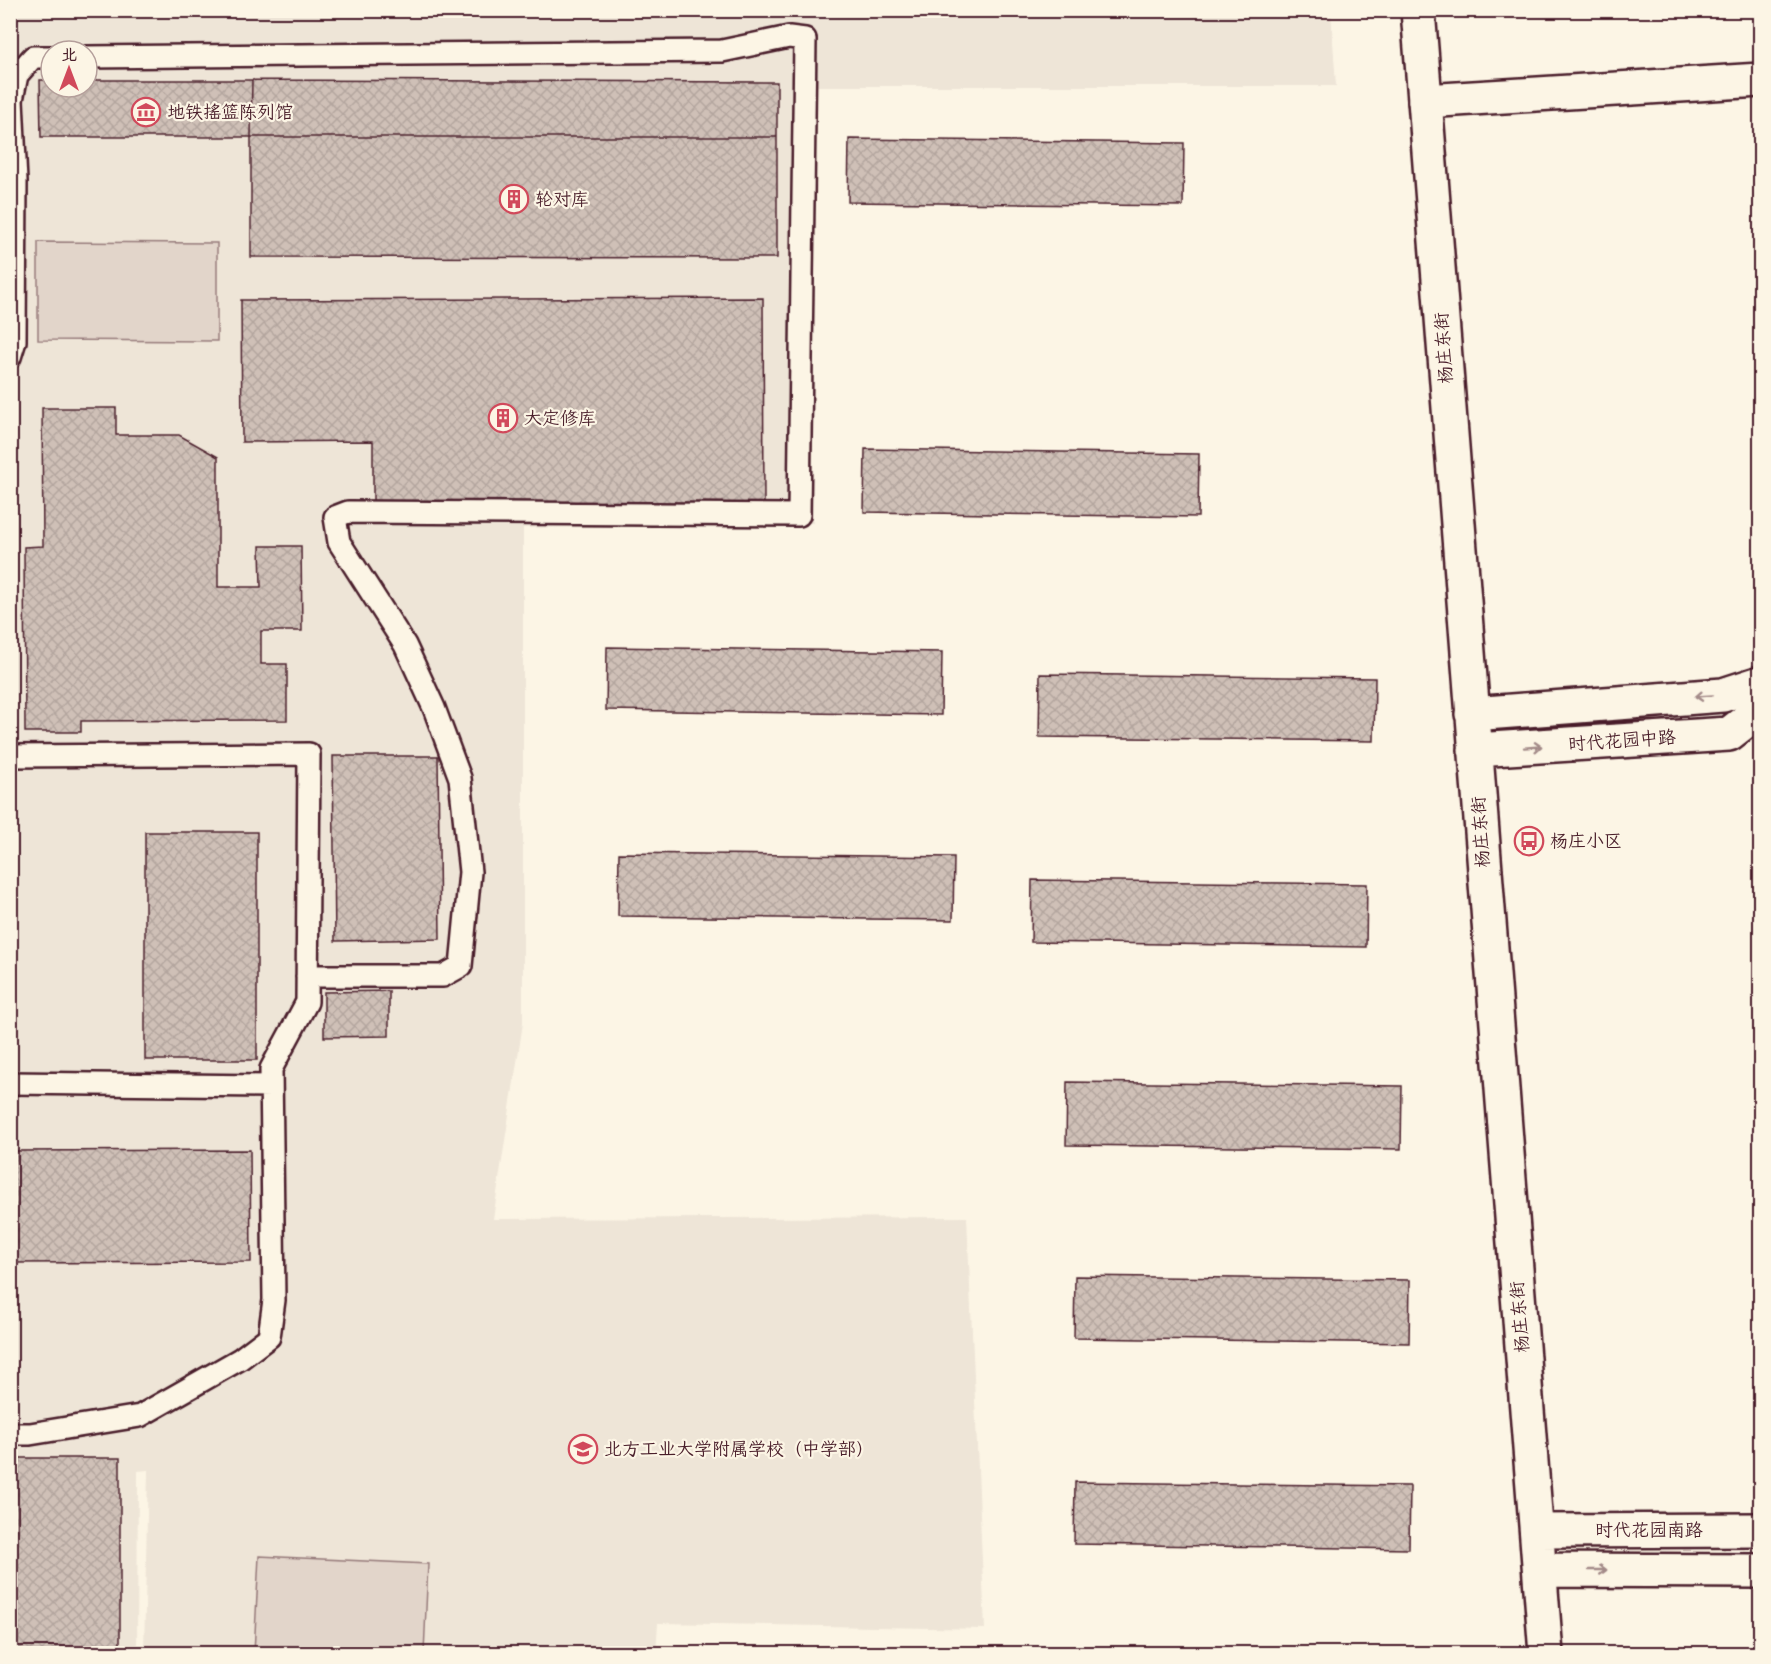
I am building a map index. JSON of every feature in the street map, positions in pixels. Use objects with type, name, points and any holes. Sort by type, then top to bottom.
[{"type":"street","name":"杨庄东街","points":[[1418,10],[1546,1653]]},
{"type":"street","points":[[1425,101],[1761,80]]},
{"type":"street","points":[[1472,714],[1723,695],[1761,683]]},
{"type":"street","name":"时代花园中路","points":[[1475,750],[1729,734],[1761,710]]},
{"type":"street","name":"时代花园南路","points":[[1537,1531],[1761,1530]]},
{"type":"street","points":[[1540,1570],[1761,1571]]},
{"type":"lane","points":[[99,57],[722,51],[789,38],[805,39],[799,515],[348,512],[335,517],[339,542],[405,645],[434,708],[460,778],[470,872],[461,966],[444,976],[307,976]]},
{"type":"lane","points":[[10,357],[15,341],[16,181],[11,100],[17,75],[33,57],[39,57]]},
{"type":"lane","points":[[10,756],[309,754],[307,1002],[271,1069],[274,1300],[269,1337],[240,1359],[140,1416],[30,1434],[10,1434]]},
{"type":"lane","points":[[10,1083],[271,1086]]},
{"type":"shaded area","points":[[11,11],[1331,11],[1336,86],[814,86],[813,523],[523,528],[523,1023],[493,1219],[967,1217],[985,1629],[658,1623],[656,1654],[144,1653],[148,1470],[138,1471],[137,1653],[11,1654]]},
{"type":"shaded area","points":[[38,242],[217,243],[217,341],[38,340]]},
{"type":"shaded area","points":[[259,1556],[428,1564],[424,1653],[254,1653]]},
{"type":"building","name":"地铁摇篮陈列馆","points":[[99,80],[252,80],[251,137],[41,137],[40,99],[99,99]]},
{"type":"building","points":[[252,80],[777,82],[777,137],[251,137]]},
{"type":"building","name":"轮对库","points":[[251,137],[777,137],[777,258],[251,257]]},
{"type":"building","points":[[849,139],[1184,143],[1183,206],[848,202]]},
{"type":"building","name":"大定修库","points":[[763,298],[764,505],[373,507],[373,441],[242,442],[241,300]]},
{"type":"building","points":[[42,408],[116,408],[116,435],[179,435],[218,457],[218,587],[261,587],[260,546],[301,546],[302,631],[261,631],[261,664],[287,664],[287,720],[81,721],[81,732],[25,732],[24,547],[43,546]]},
{"type":"building","points":[[865,449],[1199,454],[1198,517],[864,512]]},
{"type":"building","points":[[607,647],[942,652],[941,715],[606,710]]},
{"type":"building","points":[[1040,674],[1375,678],[1374,741],[1039,737]]},
{"type":"building","points":[[333,756],[438,756],[440,939],[335,941]]},
{"type":"building","points":[[145,832],[257,832],[257,1060],[145,1060]]},
{"type":"building","points":[[619,853],[954,857],[953,920],[618,916]]},
{"type":"building","points":[[1032,880],[1367,884],[1366,947],[1031,942]]},
{"type":"building","points":[[389,991],[389,1036],[324,1037],[324,992]]},
{"type":"building","points":[[1067,1082],[1402,1086],[1401,1149],[1066,1145]]},
{"type":"building","points":[[250,1150],[251,1262],[10,1263],[10,1151]]},
{"type":"building","points":[[1075,1276],[1410,1280],[1409,1343],[1074,1338]]},
{"type":"building","points":[[10,1458],[120,1458],[120,1654],[10,1654]]},
{"type":"building","points":[[1075,1482],[1410,1486],[1409,1549],[1074,1544]]},
{"type":"place","name":"地铁摇篮陈列馆","points":[[146,112]]},
{"type":"place","name":"轮对库","points":[[514,199]]},
{"type":"place","name":"大定修库","points":[[503,418]]},
{"type":"place","name":"杨庄小区","points":[[1529,841]]},
{"type":"place","name":"北方工业大学附属学校（中学部）","points":[[583,1449]]}]
